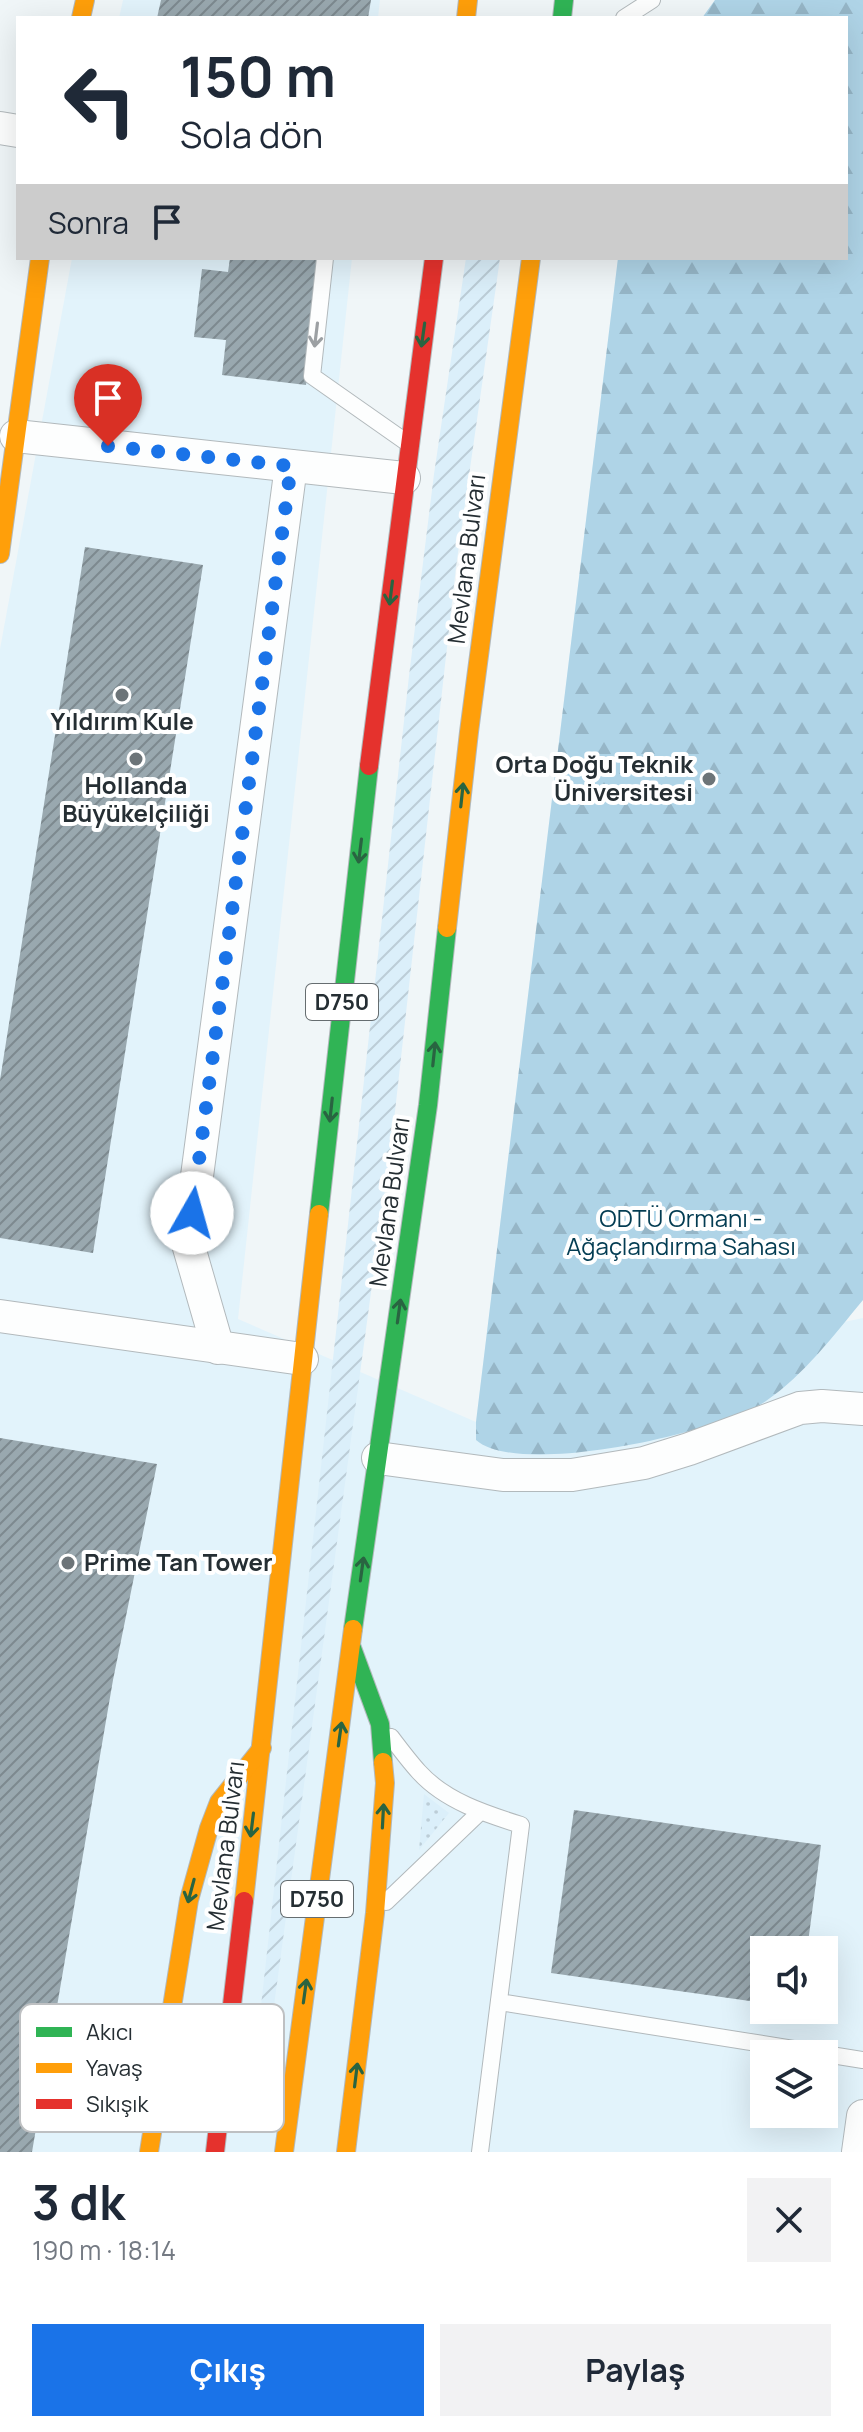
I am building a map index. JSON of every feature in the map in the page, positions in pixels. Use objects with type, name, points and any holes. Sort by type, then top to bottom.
[{"type":"main road","points":[[0,554],[40,260]]},
{"type":"main road","name":"Mevlana Bulvarı","points":[[232,2004],[302,1359],[408,444],[434,260]]},
{"type":"main road","name":"Mevlana Bulvarı","points":[[284,2152],[351,1646],[428,1105],[469,732],[531,260]]},
{"type":"main road","points":[[346,2152],[375,1913],[385,1783],[380,1724],[351,1646]]},
{"type":"main road","points":[[172,2004],[189,1900],[209,1828],[219,1802],[262,1748]]},
{"type":"main road","points":[[149,2152],[152,2132]]},
{"type":"main road","name":"Mevlana Bulvarı","points":[[215,2152],[217,2132]]},
{"type":"street","points":[[16,436],[404,478]]},
{"type":"street","points":[[218,1348],[188,1244],[291,466]]},
{"type":"street","points":[[0,1316],[302,1359]]},
{"type":"street","points":[[378,1458],[503,1475],[572,1475],[605,1471],[659,1458],[800,1408],[863,1409]]},
{"type":"street","points":[[858,2152],[863,2116]]},
{"type":"lane","points":[[627,16],[652,0]]},
{"type":"lane","points":[[325,260],[312,376],[408,444]]},
{"type":"lane","points":[[380,1724],[421,1774],[441,1790],[480,1812],[521,1825],[480,2152]]},
{"type":"lane","points":[[375,1913],[480,1812]]},
{"type":"lane","points":[[499,2002],[863,2060]]},
{"type":"shaded area","points":[[123,0],[380,0],[378,16],[119,16]]},
{"type":"shaded area","points":[[715,0],[863,0],[863,1300],[844,1322],[863,1318],[863,2152],[0,2152],[0,649],[72,260],[352,260],[238,1319],[476,1422],[618,260],[848,260],[848,16],[703,16]]},
{"type":"shaded area","points":[[466,260],[500,260],[456,567],[392,1138],[274,2004],[261,2004],[409,676],[434,474]]},
{"type":"shaded area","points":[[424,1794],[449,1813],[419,1850]]},
{"type":"green space","name":"ODTÜ Ormanı - Ağaçlandırma Sahası","points":[[715,0],[863,0],[863,1300],[793,1379],[766,1401],[742,1413],[707,1426],[620,1447],[575,1453],[499,1451],[476,1440],[476,1422],[618,260],[848,260],[848,16],[703,16]]},
{"type":"building","points":[[161,0],[371,0],[368,16],[157,16]]},
{"type":"building","points":[[230,260],[322,260],[306,385],[222,375],[226,340],[194,337],[202,269],[228,272]]},
{"type":"building","points":[[85,547],[203,565],[93,1253],[0,1238],[0,1080]]},
{"type":"building","points":[[0,1438],[157,1464],[113,1680],[57,2004],[20,2004],[20,2132],[35,2132],[32,2152],[0,2152]]},
{"type":"building","points":[[574,1810],[821,1845],[809,1936],[750,1936],[750,2001],[551,1973]]},
{"type":"traffic: fast","points":[[562,16],[564,0]]},
{"type":"traffic: fast","points":[[319,1214],[369,766]]},
{"type":"traffic: fast","points":[[353,1629],[428,1105],[447,928]]},
{"type":"traffic: fast","points":[[352,1648],[380,1724],[383,1762]]},
{"type":"traffic: slow","points":[[81,16],[85,0]]},
{"type":"traffic: slow","points":[[466,16],[468,0]]},
{"type":"traffic: slow","points":[[0,554],[40,260]]},
{"type":"traffic: slow","points":[[447,928],[469,732],[531,260]]},
{"type":"traffic: slow","points":[[244,1901],[319,1214]]},
{"type":"traffic: slow","points":[[284,2152],[353,1629]]},
{"type":"traffic: slow","points":[[172,2004],[189,1900],[209,1828],[219,1802],[262,1748]]},
{"type":"traffic: slow","points":[[346,2152],[375,1913],[385,1783],[383,1762]]},
{"type":"traffic: slow","points":[[149,2152],[152,2132]]},
{"type":"traffic: jam","points":[[369,766],[434,260]]},
{"type":"traffic: jam","points":[[232,2004],[244,1901]]},
{"type":"traffic: jam","points":[[215,2152],[217,2132]]},
{"type":"place","name":"Yıldırım Kule","points":[[122,695]]},
{"type":"place","name":"Hollanda Büyükelçiliği","points":[[136,759]]},
{"type":"place","name":"Orta Doğu Teknik Üniversitesi","points":[[709,779]]},
{"type":"place","name":"Prime Tan Tower","points":[[68,1563]]},
{"type":"route","points":[[108,446],[291,466],[192,1213]]}]
